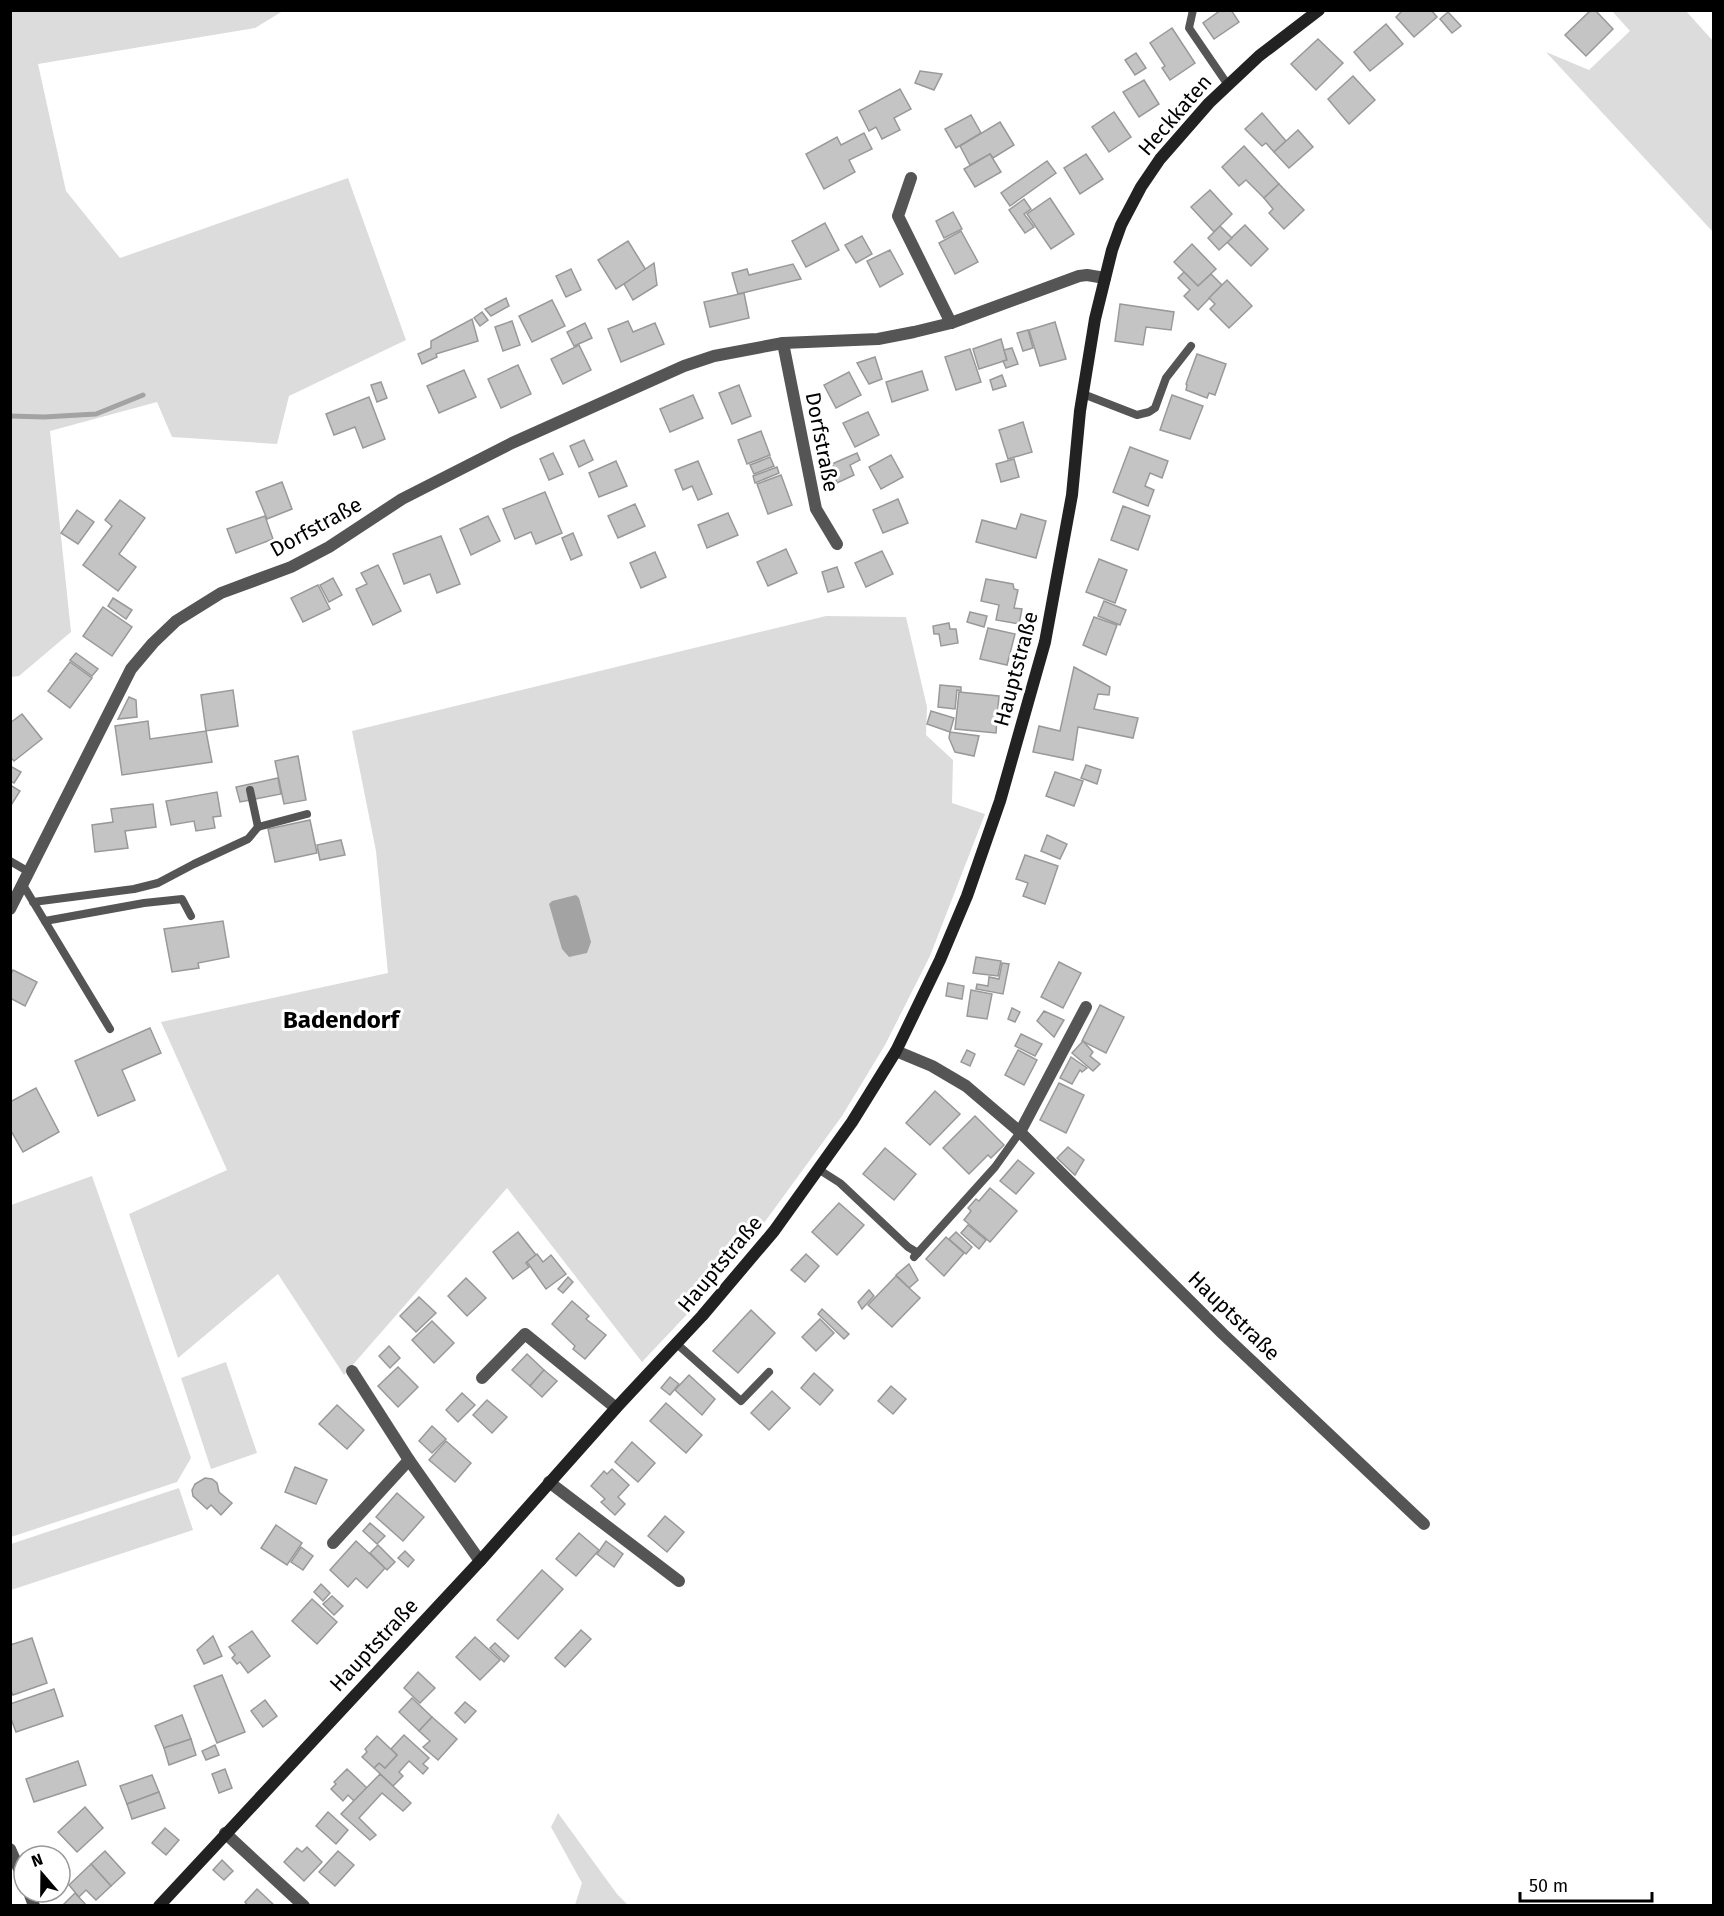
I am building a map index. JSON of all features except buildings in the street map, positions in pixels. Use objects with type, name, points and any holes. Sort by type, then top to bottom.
[{"type":"main road","name":"Heckkaten","points":[[1105,278],[1120,225],[1141,187],[1176,139],[1259,56],[1320,10]]},
{"type":"main road","name":"Hauptstraße","points":[[159,1905],[480,1561],[616,1408],[677,1344],[774,1231],[852,1122],[896,1051],[940,960],[967,896],[1000,801],[1045,642],[1072,495],[1083,394],[1095,320],[1105,278]]},
{"type":"street","points":[[911,178],[898,216],[951,323]]},
{"type":"street","name":"Dorfstraße","points":[[10,909],[131,669],[176,621],[221,593],[291,567],[329,547],[402,499],[522,438],[684,366],[714,356],[783,343],[878,339],[951,323],[1063,280],[1087,275],[1105,278]]},
{"type":"street","name":"Dorfstraße","points":[[783,343],[816,509],[837,544]]},
{"type":"street","points":[[1020,1132],[1086,1007]]},
{"type":"street","name":"Hauptstraße","points":[[896,1051],[932,1066],[966,1086],[1020,1132],[1223,1334],[1424,1524]]},
{"type":"street","points":[[482,1378],[525,1334],[616,1408]]},
{"type":"street","points":[[352,1371],[409,1460],[480,1561]]},
{"type":"street","points":[[333,1542],[409,1460]]},
{"type":"street","points":[[549,1482],[679,1581]]},
{"type":"street","points":[[225,1833],[304,1905]]},
{"type":"lane","points":[[1193,10],[1189,28],[1228,85]]},
{"type":"lane","points":[[1083,394],[1137,415],[1149,412],[1155,408],[1166,378],[1191,346]]},
{"type":"lane","points":[[250,790],[258,827]]},
{"type":"lane","points":[[33,902],[134,889],[158,883],[248,839],[258,827],[307,814]]},
{"type":"lane","points":[[10,861],[29,872]]},
{"type":"lane","points":[[23,885],[110,1029]]},
{"type":"lane","points":[[45,921],[144,903],[182,899],[191,916]]},
{"type":"lane","points":[[818,1169],[840,1183],[916,1255],[995,1167],[1020,1132]]},
{"type":"lane","points":[[677,1344],[741,1401],[769,1372]]},
{"type":"shaded area","points":[[11,10],[283,11],[255,28],[38,64],[66,191],[120,258],[348,178],[406,340],[289,396],[277,444],[172,437],[157,402],[50,431],[71,632],[19,676],[11,677]]},
{"type":"shaded area","points":[[1612,11],[1686,11],[1713,41],[1713,232],[1546,52],[1589,70],[1630,31]]},
{"type":"shaded area","points":[[826,616],[906,617],[927,707],[926,735],[953,760],[952,803],[985,814],[930,956],[885,1045],[842,1116],[764,1223],[693,1308],[642,1362],[507,1188],[344,1375],[278,1274],[178,1358],[129,1214],[227,1170],[161,1022],[388,973],[376,851],[352,731]]},
{"type":"shaded area","points":[[576,895],[579,898],[591,942],[587,953],[569,957],[562,949],[549,904],[552,901]]},
{"type":"shaded area","points":[[92,1176],[191,1458],[177,1482],[11,1537],[11,1205]]},
{"type":"shaded area","points":[[226,1362],[257,1453],[211,1469],[181,1378]]},
{"type":"shaded area","points":[[179,1488],[193,1530],[11,1590],[11,1544]]},
{"type":"shaded area","points":[[558,1813],[617,1894],[628,1905],[575,1905],[582,1883],[551,1827]]},
{"type":"waterway","points":[[10,416],[96,414],[143,395]]},
{"type":"district","name":"Badendorf","points":[[341,1020]]}]
